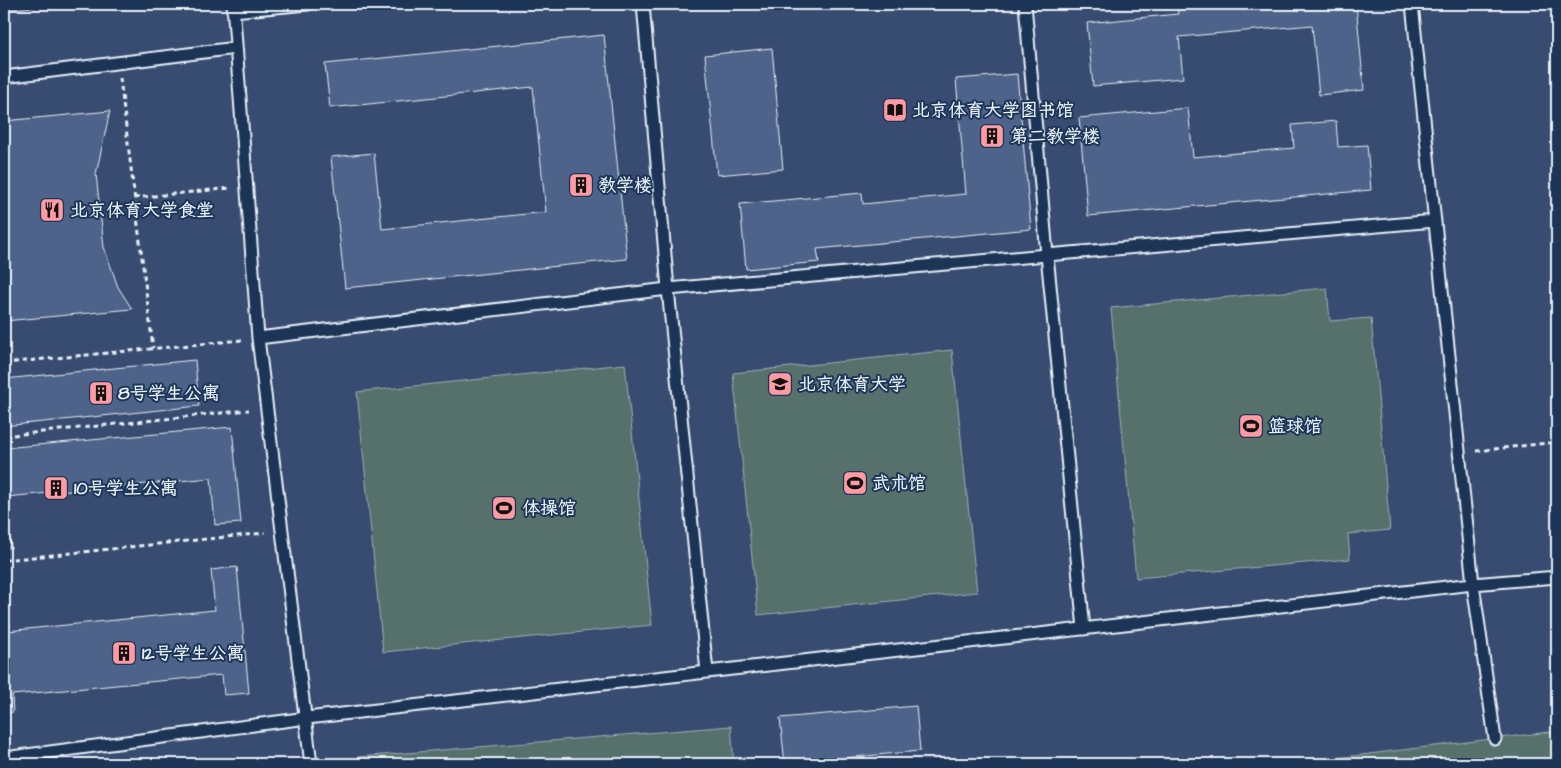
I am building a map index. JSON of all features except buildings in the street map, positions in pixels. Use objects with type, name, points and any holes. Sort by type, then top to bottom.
[{"type":"lane","points":[[308,4],[233,7],[258,338],[312,764]]},
{"type":"lane","points":[[644,4],[668,289],[707,672]]},
{"type":"lane","points":[[1025,4],[1047,255],[1084,629]]},
{"type":"lane","points":[[1412,4],[1473,584],[1495,738]]},
{"type":"lane","points":[[4,77],[236,48]]},
{"type":"lane","points":[[258,338],[668,289],[1435,221]]},
{"type":"lane","points":[[4,758],[307,718],[1473,584],[1557,577]]},
{"type":"path","points":[[118,63],[153,348]]},
{"type":"path","points":[[134,198],[247,187]]},
{"type":"path","points":[[4,363],[258,338]]},
{"type":"path","points":[[4,436],[267,408]]},
{"type":"path","points":[[1459,453],[1557,442]]},
{"type":"path","points":[[4,560],[283,531]]},
{"type":"shaded area","name":"北京体育大学","points":[[4,4],[1557,4],[1557,764],[4,764]]},
{"type":"green space","name":"篮球馆","points":[[1327,288],[1330,321],[1371,318],[1390,530],[1348,534],[1350,559],[1136,578],[1111,308]]},
{"type":"green space","name":"武术馆","points":[[952,350],[977,592],[758,615],[733,373]]},
{"type":"green space","name":"体操馆","points":[[625,364],[652,625],[383,652],[357,392]]},
{"type":"green space","points":[[731,726],[734,764],[359,764],[358,757]]},
{"type":"green space","points":[[1557,731],[1557,764],[1312,764],[1312,761]]},
{"type":"place","name":"北京体育大学图书馆","points":[[895,110]]},
{"type":"place","name":"第二教学楼","points":[[992,136]]},
{"type":"place","name":"教学楼","points":[[581,185]]},
{"type":"place","name":"北京体育大学食堂","points":[[52,210]]},
{"type":"place","name":"北京体育大学","points":[[780,384]]},
{"type":"place","name":"8号学生公寓","points":[[101,393]]},
{"type":"place","name":"篮球馆","points":[[1251,426]]},
{"type":"place","name":"武术馆","points":[[855,483]]},
{"type":"place","name":"10号学生公寓","points":[[56,488]]},
{"type":"place","name":"体操馆","points":[[504,508]]},
{"type":"place","name":"12号学生公寓","points":[[124,653]]}]
